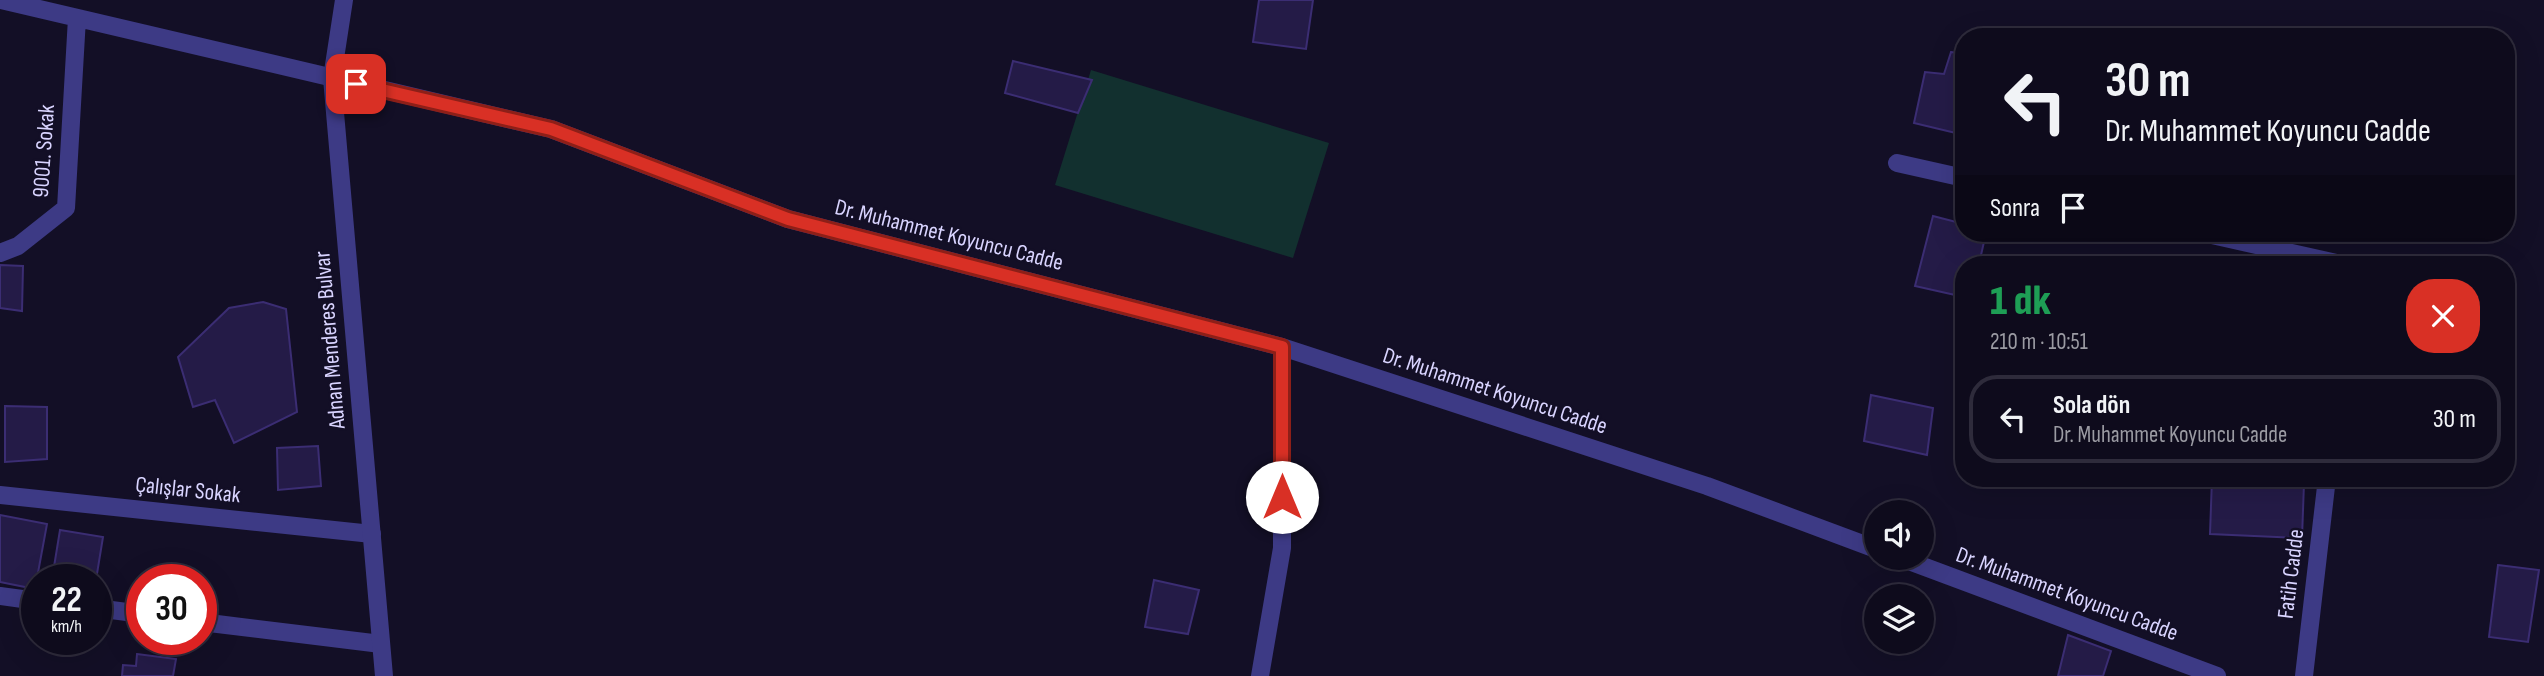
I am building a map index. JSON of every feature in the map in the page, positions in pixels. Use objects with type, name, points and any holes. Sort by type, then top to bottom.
[{"type":"street","name":"Dr. Muhammet Koyuncu Cadde","points":[[1,0],[52,6],[77,18],[551,129],[788,219],[1282,347],[1707,486],[1864,545]]},
{"type":"street","name":"Adnan Menderes Bulvar","points":[[344,0],[332,78],[384,676]]},
{"type":"street","name":"9001. Sokak","points":[[0,253],[18,246],[66,208],[77,18]]},
{"type":"street","points":[[1897,163],[1955,176]]},
{"type":"street","points":[[2243,242],[2306,256]]},
{"type":"street","points":[[1260,676],[1282,548],[1282,347]]},
{"type":"street","name":"Fatih Cadde","points":[[2304,676],[2326,487]]},
{"type":"street","name":"Çalışlar Sokak","points":[[0,495],[372,534]]},
{"type":"street","name":"Dr. Muhammet Koyuncu Cadde","points":[[1933,570],[2217,676]]},
{"type":"street","points":[[0,596],[21,599]]},
{"type":"street","points":[[217,624],[381,644]]},
{"type":"green space","points":[[1091,70],[1329,143],[1293,258],[1055,185]]},
{"type":"building","points":[[1259,0],[1313,0],[1306,49],[1253,42]]},
{"type":"building","points":[[1951,52],[1955,53],[1955,133],[1914,123],[1925,72],[1944,74]]},
{"type":"building","points":[[1013,61],[1092,80],[1078,113],[1005,93]]},
{"type":"building","points":[[1933,216],[1955,222],[1955,242],[1984,242],[1981,256],[1955,256],[1955,295],[1915,286]]},
{"type":"building","points":[[0,265],[23,266],[22,311],[0,308]]},
{"type":"building","points":[[263,302],[286,309],[297,412],[234,443],[215,400],[193,407],[178,357],[229,308]]},
{"type":"building","points":[[1871,395],[1933,408],[1927,455],[1864,441]]},
{"type":"building","points":[[5,406],[47,407],[47,459],[5,462]]},
{"type":"building","points":[[318,446],[321,486],[278,490],[277,448]]},
{"type":"building","points":[[2212,487],[2304,487],[2302,538],[2210,534]]},
{"type":"building","points":[[0,515],[47,524],[40,564],[21,564],[21,586],[0,582]]},
{"type":"building","points":[[60,530],[103,537],[99,564],[54,564]]},
{"type":"building","points":[[2498,565],[2539,570],[2528,642],[2489,637]]},
{"type":"building","points":[[1154,580],[1199,590],[1188,634],[1145,627]]},
{"type":"building","points":[[2068,635],[2111,651],[2103,676],[2058,676]]},
{"type":"building","points":[[137,655],[176,659],[173,676],[122,676],[123,665],[136,666]]},
{"type":"route","points":[[356,84],[551,129],[788,219],[1282,347],[1282,497]]}]
